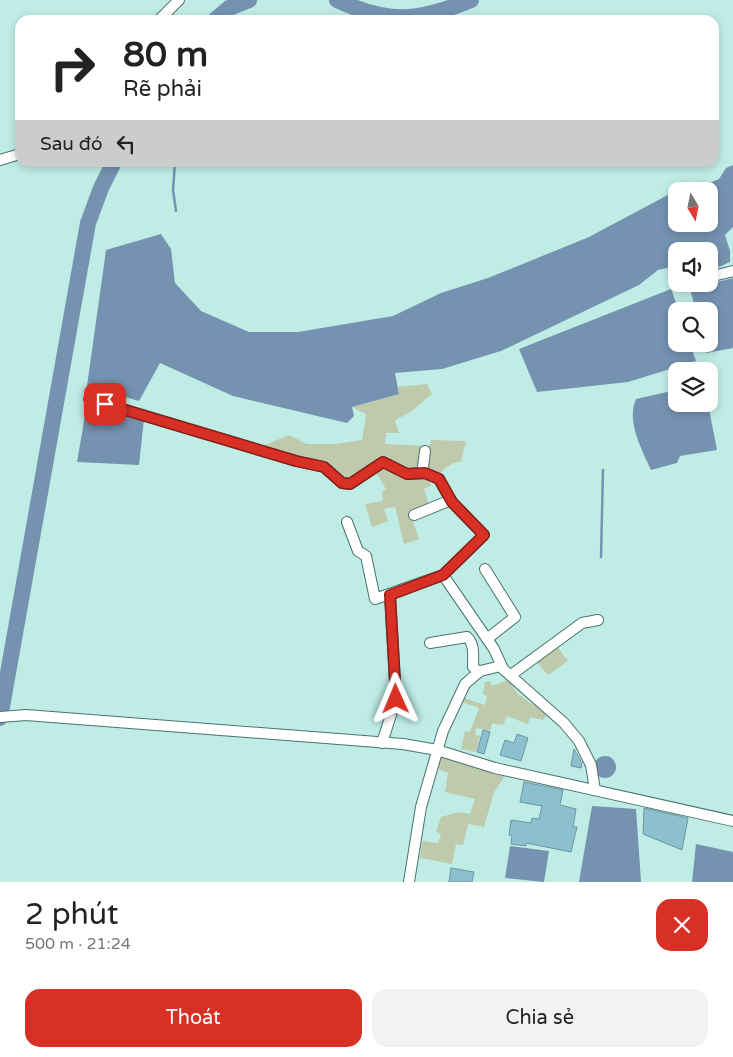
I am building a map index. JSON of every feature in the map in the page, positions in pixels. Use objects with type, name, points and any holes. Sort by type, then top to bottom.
[{"type":"street","points":[[164,15],[179,0]]},
{"type":"street","points":[[0,160],[15,156]]},
{"type":"street","points":[[718,275],[733,271]]},
{"type":"street","points":[[89,399],[296,461],[324,467],[342,483],[350,484],[383,462],[407,474],[425,473],[439,479],[450,500],[484,535],[443,575],[375,599],[366,556],[358,551],[347,522]]},
{"type":"street","points":[[425,451],[423,468],[425,473]]},
{"type":"street","points":[[414,515],[450,500]]},
{"type":"street","points":[[486,569],[515,617],[487,639]]},
{"type":"street","points":[[443,575],[487,639],[501,666],[564,723],[579,741],[591,765],[596,790]]},
{"type":"street","points":[[382,743],[396,699],[390,595]]},
{"type":"street","points":[[512,675],[582,623],[598,620]]},
{"type":"street","points":[[430,643],[467,637],[471,640],[473,649],[473,667],[478,672]]},
{"type":"street","points":[[409,882],[421,807],[436,750],[466,684],[478,672],[501,666]]},
{"type":"street","points":[[0,717],[26,715],[382,743],[436,750],[495,768],[733,821]]},
{"type":"green space","points":[[427,384],[432,394],[409,413],[395,420],[399,433],[386,433],[385,444],[429,446],[431,440],[466,441],[461,462],[451,464],[439,475],[428,476],[431,486],[424,489],[429,505],[410,513],[419,539],[404,544],[395,507],[384,509],[388,521],[372,527],[365,504],[383,501],[382,492],[386,489],[372,466],[349,482],[331,470],[260,447],[289,435],[307,444],[336,444],[362,440],[366,414],[352,407],[399,394],[398,387]]},
{"type":"green space","points":[[556,645],[568,661],[548,675],[535,660]]},
{"type":"green space","points":[[508,680],[518,694],[533,705],[535,703],[546,715],[543,720],[530,717],[528,724],[507,716],[503,725],[492,723],[490,731],[476,728],[475,735],[480,736],[476,752],[461,749],[465,731],[470,732],[479,708],[459,701],[461,697],[485,705],[487,696],[483,694],[485,682],[490,681],[492,686]]},
{"type":"green space","points":[[440,756],[507,773],[494,792],[484,827],[468,824],[463,845],[456,844],[452,864],[420,858],[422,841],[438,843],[441,834],[436,832],[441,817],[459,812],[470,814],[475,799],[445,792],[448,773],[433,767]]},
{"type":"water","points":[[733,165],[733,227],[725,235],[730,251],[730,262],[718,266],[718,242],[668,242],[668,268],[658,270],[639,285],[501,351],[442,369],[395,373],[399,394],[352,407],[354,416],[347,423],[233,396],[160,363],[139,401],[87,386],[106,250],[161,234],[171,249],[175,283],[201,311],[249,332],[298,332],[393,316],[441,293],[488,278],[589,237],[668,195],[668,232],[718,232],[718,182],[712,182],[719,179],[726,168]]},
{"type":"water","points":[[733,278],[733,348],[718,351],[718,302],[694,302],[691,292],[718,292],[718,282]]},
{"type":"water","points":[[668,290],[668,292],[672,292],[676,302],[668,302],[668,352],[693,352],[696,361],[668,362],[668,370],[628,382],[537,392],[519,349]]},
{"type":"water","points":[[668,392],[668,412],[710,412],[717,450],[680,456],[677,463],[651,470],[634,426],[633,408],[636,399]]},
{"type":"water","points":[[87,404],[144,419],[139,465],[77,462]]},
{"type":"water","points":[[605,756],[613,759],[616,767],[613,775],[605,778],[597,775],[594,767],[597,759]]},
{"type":"water","points":[[592,806],[636,809],[641,882],[579,882]]},
{"type":"water","points":[[696,844],[733,852],[733,882],[692,882]]},
{"type":"water","points":[[510,846],[549,851],[544,882],[505,878]]},
{"type":"building","points":[[483,730],[490,732],[484,754],[477,752]]},
{"type":"building","points":[[517,734],[528,738],[521,761],[500,755],[505,740],[514,743]]},
{"type":"building","points":[[574,749],[582,763],[581,768],[571,766]]},
{"type":"building","points":[[524,782],[563,790],[560,805],[576,809],[573,827],[577,827],[571,852],[526,843],[526,846],[511,844],[512,836],[509,835],[511,820],[531,823],[532,818],[539,819],[542,806],[520,802]]},
{"type":"building","points":[[644,808],[688,818],[682,850],[643,834]]},
{"type":"building","points":[[451,868],[474,872],[472,882],[449,882]]},
{"type":"waterway","points":[[221,15],[229,8],[249,0]]},
{"type":"waterway","points":[[337,0],[378,15]]},
{"type":"waterway","points":[[424,15],[471,0]]},
{"type":"waterway","points":[[0,718],[88,223],[101,188],[112,167]]},
{"type":"waterway","points":[[175,167],[173,190],[176,211]]},
{"type":"waterway","points":[[601,557],[603,470]]},
{"type":"route","points":[[105,404],[296,461],[324,467],[342,483],[350,484],[356,481],[383,462],[407,474],[425,473],[439,479],[452,502],[484,535],[459,557],[443,575],[390,595],[396,699]]}]
